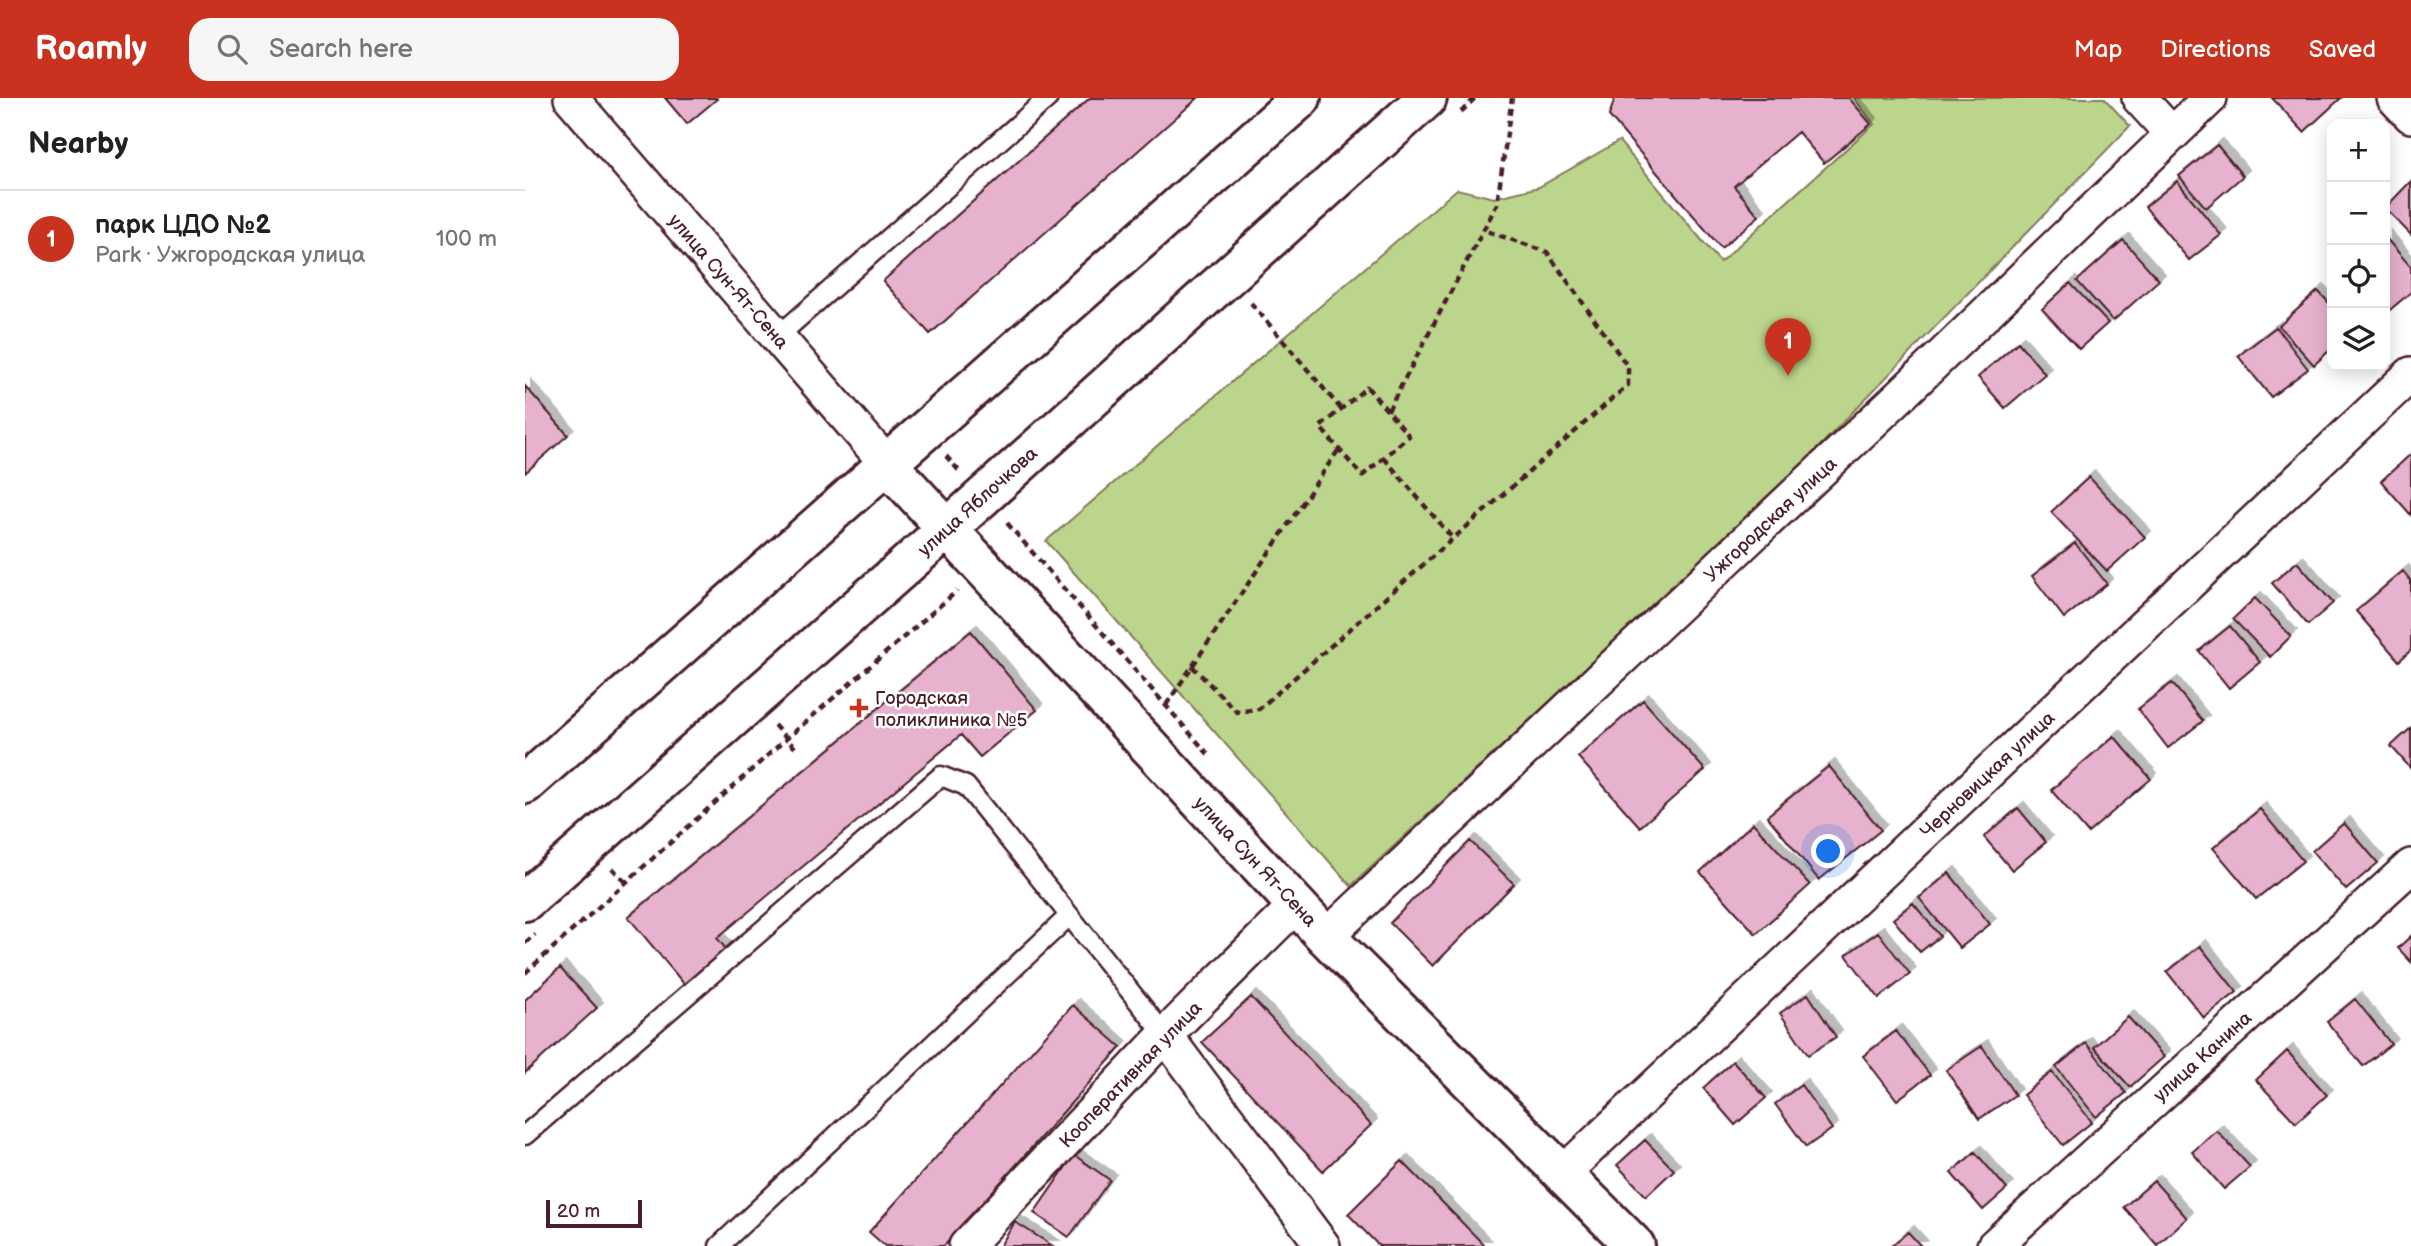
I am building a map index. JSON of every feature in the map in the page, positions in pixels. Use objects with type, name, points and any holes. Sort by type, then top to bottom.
[{"type":"main road","points":[[525,784],[1301,98]]},
{"type":"main road","name":"улица Яблочкова","points":[[525,901],[947,529],[1427,98]]},
{"type":"main road","name":"улица Сун Ят-Сена","points":[[888,465],[1326,937],[1635,1246]]},
{"type":"street","name":"улица Сун-Ят-Сена","points":[[571,98],[888,465]]},
{"type":"street","points":[[2139,98],[2172,134]]},
{"type":"street","name":"Ужгородская улица","points":[[1326,937],[1902,394],[2210,98]]},
{"type":"street","points":[[2394,98],[2411,116]]},
{"type":"street","name":"Черновицкая улица","points":[[1563,1173],[2411,374]]},
{"type":"street","name":"улица Канина","points":[[1994,1246],[2411,866]]},
{"type":"street","name":"Кооперативная улица","points":[[966,1246],[1165,1035],[1296,905]]},
{"type":"street","points":[[1165,1035],[1323,1246]]},
{"type":"lane","points":[[777,337],[1048,98]]},
{"type":"lane","points":[[525,1135],[941,776],[966,786],[1165,1035]]},
{"type":"lane","points":[[719,1246],[1069,915]]},
{"type":"path","points":[[1388,411],[1497,204],[1512,98]]},
{"type":"path","points":[[1192,666],[1237,712],[1259,709],[1628,385],[1628,367],[1547,252],[1484,230]]},
{"type":"path","points":[[1251,303],[1341,409]]},
{"type":"path","points":[[1367,387],[1388,411],[1409,436],[1362,476],[1320,427],[1367,387]]},
{"type":"path","points":[[1166,705],[1339,449]]},
{"type":"path","points":[[1384,458],[1453,539]]},
{"type":"path","points":[[525,973],[786,738],[960,588]]},
{"type":"path","points":[[772,724],[797,750]]},
{"type":"path","points":[[611,866],[626,883]]},
{"type":"green space","points":[[1854,98],[2104,98],[2130,126],[1778,489],[1351,886],[1046,541],[1457,189],[1494,198],[1539,187],[1619,141],[1720,262],[1874,124]]},
{"type":"building","points":[[665,98],[716,98],[717,99],[687,124]]},
{"type":"building","points":[[1090,98],[1198,98],[930,334],[883,281]]},
{"type":"building","points":[[1615,98],[1849,98],[1871,124],[1824,163],[1798,132],[1734,186],[1759,216],[1721,248],[1609,116]]},
{"type":"building","points":[[2272,98],[2341,98],[2304,132]]},
{"type":"building","points":[[2217,145],[2243,176],[2206,208],[2179,176]]},
{"type":"building","points":[[2177,181],[2221,235],[2189,260],[2145,207]]},
{"type":"building","points":[[2411,181],[2411,235],[2390,213],[2390,203]]},
{"type":"building","points":[[2123,240],[2159,280],[2113,321],[2077,281]]},
{"type":"building","points":[[2390,243],[2411,267],[2411,292],[2390,310]]},
{"type":"building","points":[[2070,283],[2108,323],[2079,349],[2042,309]]},
{"type":"building","points":[[2318,291],[2327,301],[2327,353],[2314,365],[2279,326]]},
{"type":"building","points":[[2276,327],[2308,369],[2271,397],[2238,356]]},
{"type":"building","points":[[2018,342],[2045,374],[2005,408],[1978,377]]},
{"type":"building","points":[[525,386],[568,435],[525,473]]},
{"type":"building","points":[[2411,454],[2411,515],[2381,481]]},
{"type":"building","points":[[2089,477],[2145,537],[2107,571],[2051,512]]},
{"type":"building","points":[[2075,543],[2107,584],[2064,618],[2032,576]]},
{"type":"building","points":[[2297,562],[2333,603],[2308,625],[2272,583]]},
{"type":"building","points":[[2403,571],[2411,581],[2411,650],[2399,661],[2356,611]]},
{"type":"building","points":[[2255,598],[2291,636],[2270,657],[2233,619]]},
{"type":"building","points":[[2230,626],[2260,662],[2229,688],[2199,651]]},
{"type":"building","points":[[971,631],[1037,710],[980,757],[961,735],[717,938],[726,949],[684,984],[628,917]]},
{"type":"building","points":[[2172,683],[2203,721],[2168,748],[2138,709]]},
{"type":"building","points":[[1643,700],[1705,770],[1640,827],[1578,757]]},
{"type":"building","points":[[2411,728],[2411,769],[2391,746]]},
{"type":"building","points":[[2114,736],[2151,779],[2088,833],[2051,790]]},
{"type":"building","points":[[1829,766],[1881,830],[1819,880],[1767,816]]},
{"type":"building","points":[[2018,808],[2046,842],[2012,870],[1984,837]]},
{"type":"building","points":[[2260,809],[2303,861],[2256,899],[2213,848]]},
{"type":"building","points":[[1753,823],[1810,885],[1756,934],[1700,872]]},
{"type":"building","points":[[2344,823],[2378,863],[2346,890],[2312,851]]},
{"type":"building","points":[[1470,841],[1514,884],[1433,966],[1390,923]]},
{"type":"building","points":[[1949,873],[1990,924],[1960,948],[1919,898]]},
{"type":"building","points":[[1913,903],[1940,936],[1920,952],[1893,919]]},
{"type":"building","points":[[1878,932],[1910,974],[1879,998],[1846,955]]},
{"type":"building","points":[[2411,936],[2411,962],[2398,948]]},
{"type":"building","points":[[2200,946],[2237,992],[2204,1018],[2167,972]]},
{"type":"building","points":[[560,968],[597,1008],[525,1073],[525,1000]]},
{"type":"building","points":[[1808,994],[1836,1037],[1808,1055],[1780,1013]]},
{"type":"building","points":[[1251,997],[1371,1125],[1323,1171],[1202,1042]]},
{"type":"building","points":[[2355,999],[2391,1044],[2363,1066],[2327,1022]]},
{"type":"building","points":[[1073,1005],[1121,1047],[944,1246],[885,1246],[869,1232]]},
{"type":"building","points":[[2128,1017],[2164,1057],[2130,1087],[2094,1047]]},
{"type":"building","points":[[1896,1031],[1930,1075],[1897,1100],[1863,1056]]},
{"type":"building","points":[[2086,1043],[2126,1093],[2096,1117],[2056,1067]]},
{"type":"building","points":[[1982,1046],[2015,1095],[1979,1119],[1946,1070]]},
{"type":"building","points":[[2287,1051],[2327,1095],[2296,1123],[2256,1080]]},
{"type":"building","points":[[1733,1061],[1766,1098],[1735,1125],[1703,1088]]},
{"type":"building","points":[[2052,1072],[2092,1122],[2063,1145],[2023,1095]]},
{"type":"building","points":[[1801,1085],[1832,1129],[1806,1147],[1775,1104]]},
{"type":"building","points":[[2217,1131],[2250,1167],[2224,1189],[2192,1152]]},
{"type":"building","points":[[1645,1140],[1674,1170],[1646,1196],[1617,1165]]},
{"type":"building","points":[[1975,1152],[2007,1189],[1983,1210],[1951,1173]]},
{"type":"building","points":[[1074,1155],[1110,1180],[1069,1237],[1034,1213]]},
{"type":"building","points":[[1402,1161],[1485,1246],[1379,1246],[1348,1214]]},
{"type":"building","points":[[2154,1181],[2187,1218],[2157,1245],[2124,1207]]},
{"type":"building","points":[[1015,1222],[1053,1246],[1000,1246]]},
{"type":"building","points":[[1908,1232],[1921,1246],[1891,1246]]},
{"type":"place","name":"парк ЦДО №2","points":[[1788,376]]},
{"type":"place","name":"Городская поликлиника №5","points":[[859,708]]}]
